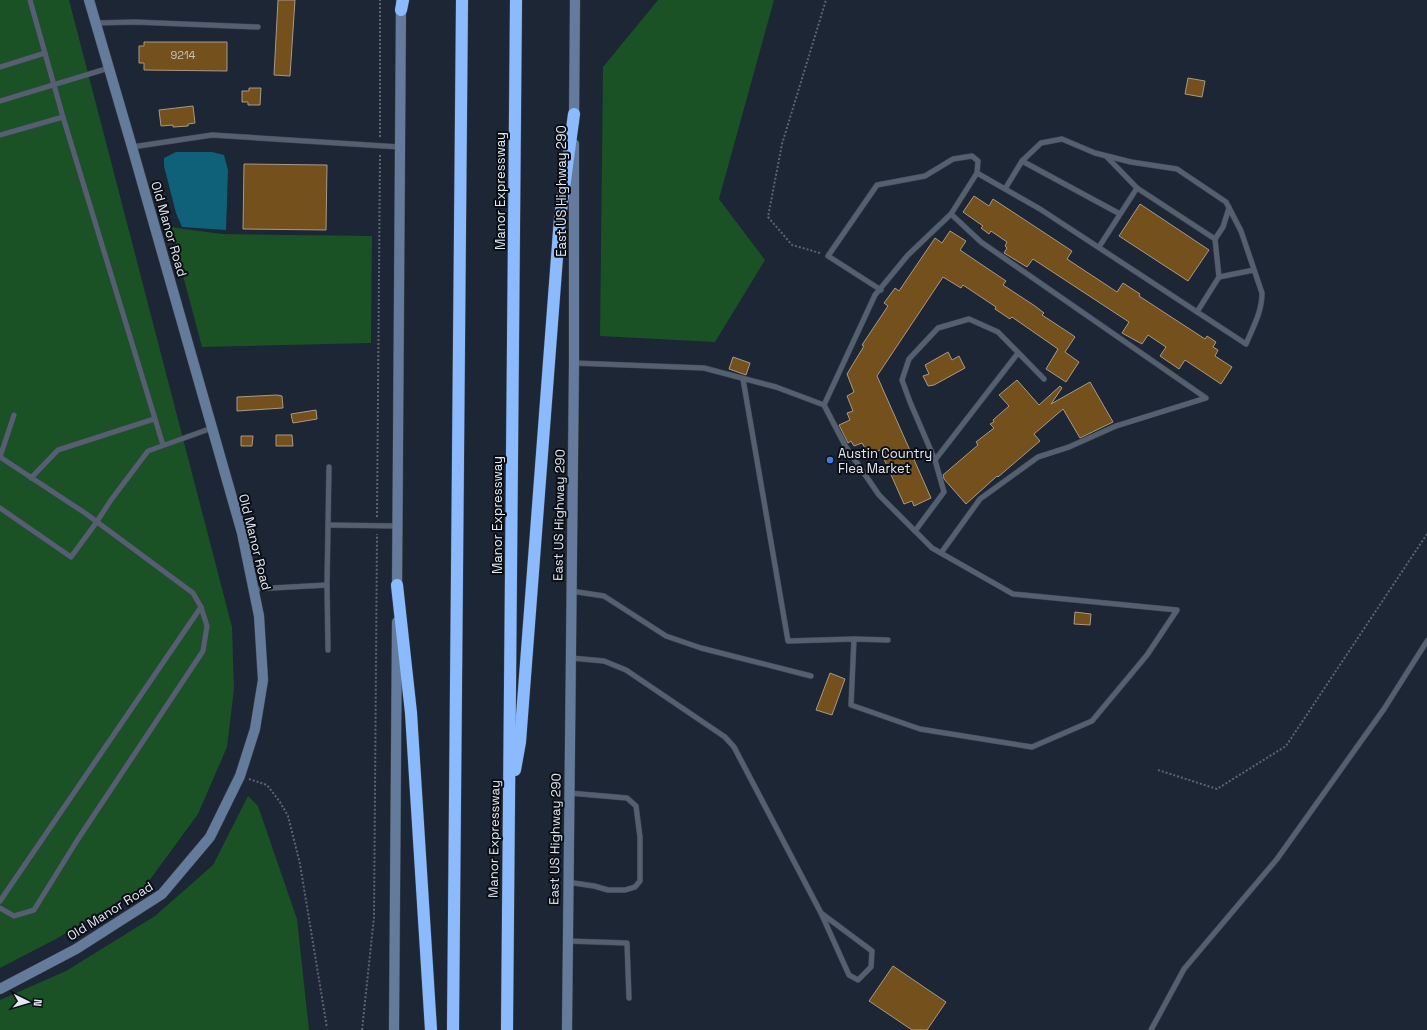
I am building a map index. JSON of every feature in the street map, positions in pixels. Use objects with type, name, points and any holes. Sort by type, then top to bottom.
[{"type":"highway","points":[[453,1030],[462,0]]},
{"type":"highway","name":"Manor Expressway","points":[[507,1030],[516,0]]},
{"type":"highway","points":[[509,801],[520,742],[560,218],[574,114]]},
{"type":"highway","points":[[397,585],[411,713],[431,1030]]},
{"type":"main road","name":"Old Manor Road","points":[[0,989],[76,948],[162,894],[210,837],[240,776],[255,730],[263,680],[259,616],[242,533],[89,0]]},
{"type":"main road","name":"East US Highway 290","points":[[566,1030],[574,363],[575,0]]},
{"type":"main road","points":[[394,1030],[402,3]]},
{"type":"lane","points":[[30,0],[63,116],[163,445]]},
{"type":"lane","points":[[96,23],[135,22],[258,27]]},
{"type":"lane","points":[[0,67],[45,53]]},
{"type":"lane","points":[[0,101],[109,68]]},
{"type":"lane","points":[[0,135],[63,116]]},
{"type":"lane","points":[[132,147],[212,135],[400,147]]},
{"type":"lane","points":[[977,173],[1004,189],[1040,209],[1246,344],[1262,304],[1262,293],[1241,231],[1226,202],[1177,169],[1131,162],[1106,156],[1062,139],[1041,143],[1022,160],[1004,189]]},
{"type":"lane","points":[[824,405],[875,295],[881,290],[908,255],[951,214],[977,173],[978,161],[972,156],[953,159],[925,176],[877,185],[828,256],[881,290]]},
{"type":"lane","points":[[1106,156],[1136,188],[1216,239]]},
{"type":"lane","points":[[1022,160],[1120,214]]},
{"type":"lane","points":[[1099,247],[1136,188]]},
{"type":"lane","points":[[1197,312],[1219,277],[1216,239],[1223,227],[1229,208]]},
{"type":"lane","points":[[941,553],[980,499],[1038,457],[1069,448],[1116,426],[1206,398],[981,242],[951,214]]},
{"type":"lane","points":[[1219,277],[1254,270]]},
{"type":"lane","points":[[915,531],[944,492],[935,460],[902,380],[909,359],[938,328],[969,319],[998,332],[1044,379]]},
{"type":"lane","points":[[935,460],[1018,353]]},
{"type":"lane","points":[[574,363],[704,368],[776,387],[824,405],[846,446],[880,495],[932,548],[1014,594],[1177,610],[1147,655],[1092,721],[1032,747],[920,728],[852,705],[854,639]]},
{"type":"lane","points":[[743,379],[788,641],[854,639],[888,640]]},
{"type":"lane","points":[[0,908],[14,916],[34,910],[78,840],[203,651],[207,626],[201,607],[193,593],[84,513],[0,457],[14,415]]},
{"type":"lane","points":[[31,478],[58,450],[154,419]]},
{"type":"lane","points":[[0,508],[70,557],[148,451],[212,428]]},
{"type":"lane","points":[[328,650],[327,585],[329,467]]},
{"type":"lane","points":[[328,525],[397,526]]},
{"type":"lane","points":[[254,589],[327,585]]},
{"type":"lane","points":[[571,591],[604,596],[666,636],[701,648],[811,676]]},
{"type":"lane","points":[[0,900],[201,607]]},
{"type":"lane","points":[[1151,1030],[1184,969],[1277,859],[1384,709],[1427,641]]},
{"type":"lane","points":[[570,658],[604,661],[626,670],[725,737],[734,747],[821,913],[849,975],[858,980],[871,967],[872,951],[821,913]]},
{"type":"lane","points":[[567,882],[594,886],[608,890],[625,890],[635,887],[640,881],[640,837],[636,806],[627,798],[569,793]]},
{"type":"lane","points":[[567,941],[627,943],[629,998]]},
{"type":"path","points":[[362,1030],[374,917],[380,0]]},
{"type":"path","points":[[826,0],[782,144],[768,216],[792,245],[828,256]]},
{"type":"path","points":[[1158,770],[1217,789],[1286,746],[1427,534]]},
{"type":"path","points":[[240,776],[267,785],[280,802],[288,816],[300,864],[327,1028]]},
{"type":"green space","points":[[0,0],[69,0],[232,627],[234,689],[227,747],[198,814],[146,885],[56,939],[0,968]]},
{"type":"green space","points":[[658,0],[774,0],[719,199],[765,260],[715,342],[600,336],[603,67]]},
{"type":"green space","points":[[170,227],[222,234],[372,236],[371,343],[202,347]]},
{"type":"green space","points":[[248,796],[258,806],[297,919],[309,1030],[0,1030],[0,1000],[66,971],[155,916],[213,865]]},
{"type":"water","points":[[176,152],[212,152],[224,155],[228,170],[226,230],[182,227],[176,213],[164,166],[164,158]]},
{"type":"building","points":[[278,0],[295,0],[290,76],[274,75]]},
{"type":"building","points":[[144,42],[227,42],[227,71],[144,70],[144,63],[139,63],[139,46],[144,46]]},
{"type":"building","points":[[1188,78],[1205,81],[1202,97],[1185,94]]},
{"type":"building","points":[[249,88],[261,88],[260,105],[248,105],[248,102],[242,102],[242,91],[249,91]]},
{"type":"building","points":[[193,106],[195,123],[188,124],[188,126],[161,126],[159,110]]},
{"type":"building","points":[[244,164],[327,165],[326,230],[243,229]]},
{"type":"building","points":[[974,196],[989,206],[993,199],[1072,251],[1067,259],[1117,292],[1123,283],[1140,294],[1139,296],[1205,339],[1207,336],[1216,342],[1213,347],[1218,350],[1215,356],[1232,367],[1221,384],[1185,360],[1179,369],[1160,356],[1166,347],[1148,335],[1142,344],[1122,333],[1129,322],[1033,259],[1027,267],[1004,253],[1007,248],[1005,246],[1007,242],[991,231],[989,234],[981,228],[983,226],[963,212]]},
{"type":"building","points":[[1140,204],[1209,250],[1188,281],[1119,236]]},
{"type":"building","points":[[950,231],[966,241],[960,250],[1006,281],[1003,285],[1035,306],[1044,313],[1042,315],[1075,337],[1065,352],[1079,362],[1066,382],[1046,369],[1058,349],[1012,317],[1010,319],[995,309],[996,307],[963,285],[961,288],[943,277],[877,376],[931,498],[914,506],[912,501],[904,504],[880,450],[869,455],[862,443],[854,446],[851,441],[848,443],[839,425],[850,420],[847,413],[853,411],[847,396],[854,392],[847,374],[864,346],[862,345],[888,306],[884,303],[895,288],[899,291],[935,238],[942,243]]},
{"type":"building","points":[[948,352],[952,360],[959,356],[965,368],[934,385],[928,386],[923,376],[929,374],[925,365]]},
{"type":"building","points":[[733,357],[750,363],[746,375],[729,369]]},
{"type":"building","points":[[1017,380],[1039,405],[1060,386],[1062,388],[1051,404],[1090,382],[1113,422],[1080,438],[1063,409],[1034,434],[1040,441],[998,477],[997,476],[966,504],[944,479],[943,475],[978,445],[976,442],[994,428],[990,424],[994,422],[993,420],[1009,406],[999,395]]},
{"type":"building","points":[[282,396],[283,408],[237,411],[237,397]]},
{"type":"building","points":[[316,410],[317,419],[293,423],[291,414]]},
{"type":"building","points":[[276,435],[292,435],[293,446],[276,446]]},
{"type":"building","points":[[241,436],[253,436],[252,446],[241,446]]},
{"type":"building","points":[[1075,612],[1091,614],[1090,625],[1074,624]]},
{"type":"building","points":[[830,673],[845,679],[832,715],[816,710]]},
{"type":"building","points":[[893,966],[946,1002],[927,1030],[912,1030],[869,1001]]},
{"type":"place","name":"Austin Country Flea Market","points":[[830,460]]}]
